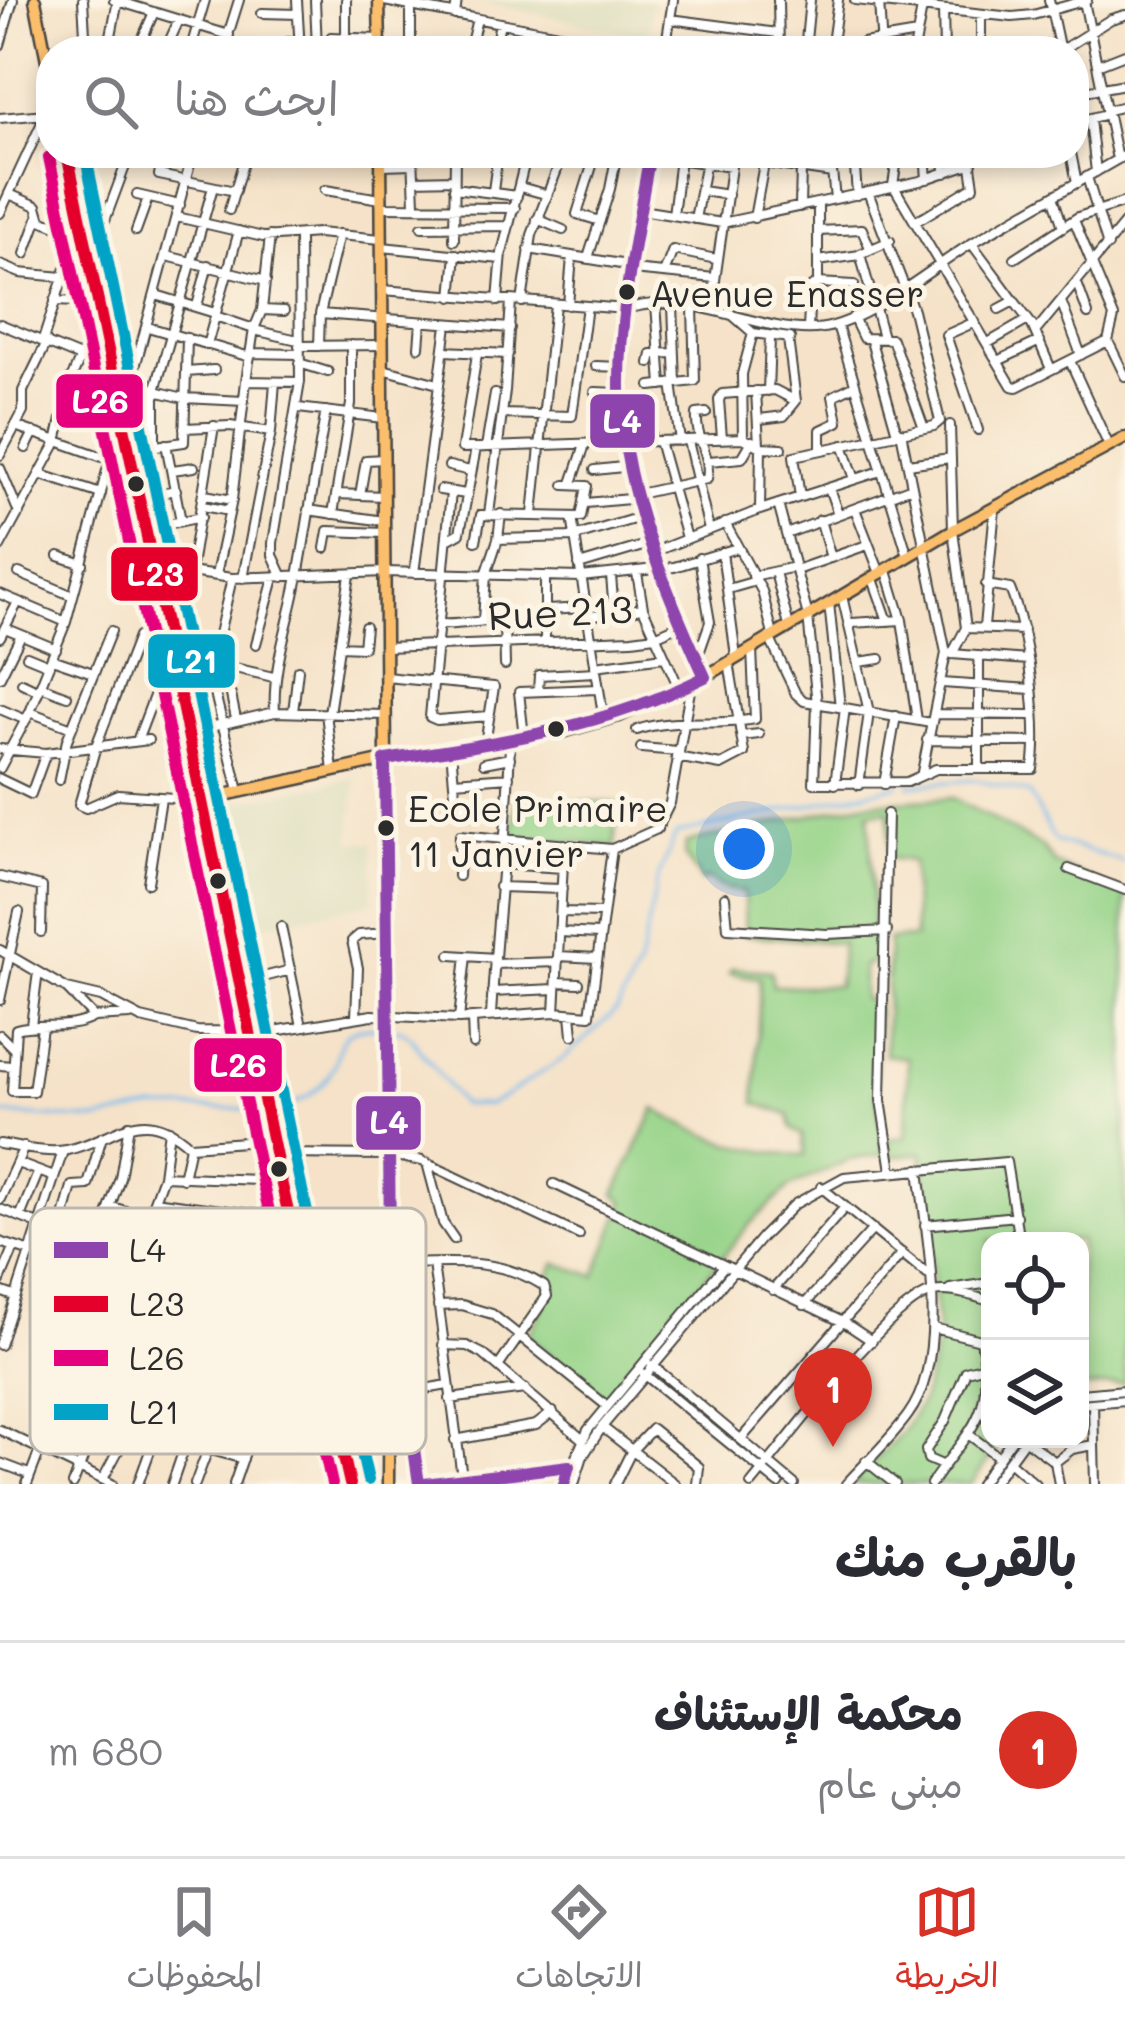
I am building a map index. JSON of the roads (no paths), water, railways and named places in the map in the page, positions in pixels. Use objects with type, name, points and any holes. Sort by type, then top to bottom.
[{"type":"main road","points":[[35,0],[42,36]]},
{"type":"main road","points":[[379,0],[380,36]]},
{"type":"main road","points":[[71,168],[287,1208]]},
{"type":"main road","points":[[381,168],[391,1208]]},
{"type":"main road","points":[[202,800],[385,760],[525,739],[604,721],[705,677],[953,530],[1125,438]]},
{"type":"main road","points":[[343,1454],[350,1484]]},
{"type":"main road","points":[[388,1454],[388,1484]]},
{"type":"main road","points":[[417,1454],[422,1484]]},
{"type":"street","points":[[0,45],[13,0]]},
{"type":"street","points":[[83,0],[85,36]]},
{"type":"street","points":[[110,36],[116,0],[229,34],[239,0]]},
{"type":"street","points":[[193,36],[205,0]]},
{"type":"street","points":[[297,0],[299,36]]},
{"type":"street","points":[[316,0],[316,36]]},
{"type":"street","points":[[341,36],[346,0]]},
{"type":"street","points":[[379,0],[557,36]]},
{"type":"street","points":[[455,15],[457,0]]},
{"type":"street","points":[[667,36],[673,0]]},
{"type":"street","points":[[778,0],[778,36]]},
{"type":"street","points":[[806,36],[810,0]]},
{"type":"street","points":[[833,36],[838,0]]},
{"type":"street","points":[[382,290],[626,309],[674,305],[796,328],[837,325],[1122,160],[1082,1],[1050,5],[1028,16],[994,16],[858,0]]},
{"type":"street","points":[[959,0],[959,12]]},
{"type":"street","points":[[989,0],[994,16]]},
{"type":"street","points":[[1024,0],[1028,16]]},
{"type":"street","points":[[879,2],[881,36]]},
{"type":"street","points":[[1050,5],[1057,36]]},
{"type":"street","points":[[411,6],[411,36]]},
{"type":"street","points":[[911,36],[917,34],[922,8]]},
{"type":"street","points":[[944,10],[944,36]]},
{"type":"street","points":[[262,13],[298,14]]},
{"type":"street","points":[[981,14],[981,36]]},
{"type":"street","points":[[1085,36],[1125,15]]},
{"type":"street","points":[[473,36],[477,19]]},
{"type":"street","points":[[670,19],[778,33]]},
{"type":"street","points":[[172,36],[179,20]]},
{"type":"street","points":[[497,36],[500,23]]},
{"type":"street","points":[[1097,65],[1125,54]]},
{"type":"street","points":[[1089,90],[1125,84]]},
{"type":"street","points":[[1108,247],[1092,174],[1090,121],[1125,106]]},
{"type":"street","points":[[0,118],[36,115]]},
{"type":"street","points":[[0,213],[36,139]]},
{"type":"street","points":[[1089,151],[1093,150]]},
{"type":"street","points":[[0,455],[25,405],[23,391],[45,341],[63,277],[86,232],[105,223],[125,168]]},
{"type":"street","points":[[159,168],[160,176],[235,191]]},
{"type":"street","points":[[0,767],[28,716],[66,622],[190,168]]},
{"type":"street","points":[[229,210],[241,168]]},
{"type":"street","points":[[413,168],[415,205]]},
{"type":"street","points":[[454,168],[454,240]]},
{"type":"street","points":[[493,191],[496,168]]},
{"type":"street","points":[[498,301],[501,259],[524,168]]},
{"type":"street","points":[[522,302],[529,249],[556,168]]},
{"type":"street","points":[[591,168],[577,214],[600,220]]},
{"type":"street","points":[[588,258],[613,168]]},
{"type":"street","points":[[648,168],[626,309],[620,393],[644,516],[705,677]]},
{"type":"street","points":[[674,215],[679,168]]},
{"type":"street","points":[[695,219],[708,168]]},
{"type":"street","points":[[711,309],[730,168]]},
{"type":"street","points":[[754,218],[763,168]]},
{"type":"street","points":[[800,207],[801,168],[832,173]]},
{"type":"street","points":[[832,168],[835,199]]},
{"type":"street","points":[[855,168],[857,195]]},
{"type":"street","points":[[896,168],[893,185],[1012,386],[1108,341],[1115,320],[1074,220]]},
{"type":"street","points":[[926,168],[927,179]]},
{"type":"street","points":[[945,168],[945,173]]},
{"type":"street","points":[[641,210],[722,223],[927,179],[953,168]]},
{"type":"street","points":[[915,222],[972,188],[976,181],[973,168]]},
{"type":"street","points":[[1074,168],[1077,183]]},
{"type":"street","points":[[414,180],[545,194]]},
{"type":"street","points":[[181,521],[172,470],[160,445],[155,391],[213,187]]},
{"type":"street","points":[[325,190],[381,203],[515,208]]},
{"type":"street","points":[[701,191],[728,195]]},
{"type":"street","points":[[800,497],[794,456],[940,421],[890,241],[868,192]]},
{"type":"street","points":[[9,194],[37,206],[38,218],[25,254]]},
{"type":"street","points":[[137,195],[180,206]]},
{"type":"street","points":[[1053,196],[1063,226]]},
{"type":"street","points":[[136,231],[148,197]]},
{"type":"street","points":[[1015,258],[1074,220],[1125,202]]},
{"type":"street","points":[[818,203],[818,284]]},
{"type":"street","points":[[177,217],[270,236],[339,234],[501,259]]},
{"type":"street","points":[[38,218],[86,232]]},
{"type":"street","points":[[537,219],[563,230]]},
{"type":"street","points":[[998,361],[1038,336],[1125,224]]},
{"type":"street","points":[[422,227],[509,226]]},
{"type":"street","points":[[818,231],[860,228],[870,248]]},
{"type":"street","points":[[207,345],[238,231]]},
{"type":"street","points":[[319,346],[320,314],[339,234]]},
{"type":"street","points":[[216,575],[232,500],[270,236]]},
{"type":"street","points":[[256,644],[279,578],[272,542],[298,408],[299,236]]},
{"type":"street","points":[[818,261],[860,255],[890,241]]},
{"type":"street","points":[[972,243],[1028,320],[1051,369]]},
{"type":"street","points":[[529,249],[715,278]]},
{"type":"street","points":[[664,273],[673,250],[717,259]]},
{"type":"street","points":[[452,297],[455,254]]},
{"type":"street","points":[[860,255],[923,428]]},
{"type":"street","points":[[166,256],[266,281]]},
{"type":"street","points":[[568,305],[572,256]]},
{"type":"street","points":[[197,306],[208,265]]},
{"type":"street","points":[[0,266],[63,277]]},
{"type":"street","points":[[808,329],[808,291],[818,284],[854,284]]},
{"type":"street","points":[[1077,285],[1088,314]]},
{"type":"street","points":[[156,295],[254,329],[328,372]]},
{"type":"street","points":[[56,301],[99,303]]},
{"type":"street","points":[[490,514],[511,301]]},
{"type":"street","points":[[999,309],[1014,301]]},
{"type":"street","points":[[533,514],[555,304]]},
{"type":"street","points":[[656,304],[665,384],[688,441],[710,530]]},
{"type":"street","points":[[1062,304],[1081,355]]},
{"type":"street","points":[[665,384],[674,352],[674,305]]},
{"type":"street","points":[[503,414],[570,417],[587,306]]},
{"type":"street","points":[[665,384],[695,381],[693,307]]},
{"type":"street","points":[[262,310],[284,311]]},
{"type":"street","points":[[729,312],[753,334],[788,339]]},
{"type":"street","points":[[320,314],[509,328]]},
{"type":"street","points":[[853,317],[860,336],[888,340]]},
{"type":"street","points":[[988,344],[1028,320]]},
{"type":"street","points":[[418,347],[421,322]]},
{"type":"street","points":[[975,322],[946,335],[978,430]]},
{"type":"street","points":[[0,324],[97,364],[111,364]]},
{"type":"street","points":[[837,325],[908,558]]},
{"type":"street","points":[[414,573],[447,326]]},
{"type":"street","points":[[148,327],[250,355],[319,346],[382,345]]},
{"type":"street","points":[[796,328],[788,339],[796,401]]},
{"type":"street","points":[[753,334],[742,392],[754,443],[760,510]]},
{"type":"street","points":[[15,426],[111,460],[184,442],[187,338]]},
{"type":"street","points":[[768,391],[770,338]]},
{"type":"street","points":[[872,341],[908,464],[949,653]]},
{"type":"street","points":[[1108,341],[1125,376]]},
{"type":"street","points":[[333,514],[348,413],[351,345]]},
{"type":"street","points":[[444,351],[508,354]]},
{"type":"street","points":[[650,363],[650,356],[674,352]]},
{"type":"street","points":[[477,354],[462,448],[722,438],[782,448]]},
{"type":"street","points":[[0,547],[56,442],[81,356]]},
{"type":"street","points":[[1070,361],[1109,446]]},
{"type":"street","points":[[596,366],[621,367]]},
{"type":"street","points":[[383,369],[439,384]]},
{"type":"street","points":[[186,372],[214,370]]},
{"type":"street","points":[[246,380],[300,382]]},
{"type":"street","points":[[70,382],[118,393]]},
{"type":"street","points":[[239,791],[209,662],[237,578],[271,432],[275,382]]},
{"type":"street","points":[[821,450],[821,430],[838,422],[832,395],[855,385]]},
{"type":"street","points":[[155,391],[184,398],[244,401]]},
{"type":"street","points":[[709,464],[742,458],[754,443],[760,419],[756,391]]},
{"type":"street","points":[[595,392],[620,393]]},
{"type":"street","points":[[722,438],[721,394],[781,392],[796,401]]},
{"type":"street","points":[[449,539],[458,537],[460,531],[470,471],[495,394]]},
{"type":"street","points":[[760,419],[782,417],[796,401]]},
{"type":"street","points":[[298,408],[383,418]]},
{"type":"street","points":[[275,712],[273,676],[298,574],[326,411]]},
{"type":"street","points":[[688,441],[696,414],[706,413]]},
{"type":"street","points":[[649,423],[686,538]]},
{"type":"street","points":[[922,772],[949,653],[966,628],[953,530],[950,425]]},
{"type":"street","points":[[190,572],[214,426]]},
{"type":"street","points":[[184,428],[243,427],[271,432]]},
{"type":"street","points":[[26,448],[34,432]]},
{"type":"street","points":[[586,502],[639,496],[707,479],[709,464],[688,441]]},
{"type":"street","points":[[476,541],[478,518],[490,514],[582,517],[587,486],[568,484],[585,445]]},
{"type":"street","points":[[843,446],[855,479]]},
{"type":"street","points":[[908,464],[950,458]]},
{"type":"street","points":[[360,495],[365,460],[385,459]]},
{"type":"street","points":[[449,466],[470,471]]},
{"type":"street","points":[[595,470],[632,466]]},
{"type":"street","points":[[172,470],[194,467]]},
{"type":"street","points":[[578,565],[686,538],[880,471]]},
{"type":"street","points":[[42,475],[101,494]]},
{"type":"street","points":[[1,477],[19,513]]},
{"type":"street","points":[[829,488],[838,514]]},
{"type":"street","points":[[786,534],[913,488]]},
{"type":"street","points":[[140,497],[176,490]]},
{"type":"street","points":[[440,490],[466,494]]},
{"type":"street","points":[[451,492],[431,718],[489,716]]},
{"type":"street","points":[[337,494],[385,496]]},
{"type":"street","points":[[146,529],[181,521],[203,506],[232,500]]},
{"type":"street","points":[[778,504],[808,616],[818,704],[814,783],[884,784],[907,782],[922,772],[1030,771],[1035,766],[1023,630],[1010,589],[986,585]]},
{"type":"street","points":[[203,506],[229,512]]},
{"type":"street","points":[[984,627],[995,508]]},
{"type":"street","points":[[856,509],[867,545],[902,620],[917,720]]},
{"type":"street","points":[[308,510],[385,528]]},
{"type":"street","points":[[484,620],[486,575],[501,514]]},
{"type":"street","points":[[498,539],[573,537],[644,516]]},
{"type":"street","points":[[572,517],[604,721]]},
{"type":"street","points":[[820,520],[831,558]]},
{"type":"street","points":[[725,523],[754,579],[796,694],[804,701],[917,720],[1032,715]]},
{"type":"street","points":[[325,548],[329,531],[385,528]]},
{"type":"street","points":[[708,605],[754,579],[867,545]]},
{"type":"street","points":[[154,567],[237,578],[385,572],[581,578],[637,573],[737,548]]},
{"type":"street","points":[[641,748],[723,764],[744,753],[722,552]]},
{"type":"street","points":[[59,556],[83,564]]},
{"type":"street","points":[[697,658],[710,628],[699,558]]},
{"type":"street","points":[[775,572],[788,626]]},
{"type":"street","points":[[19,573],[74,596]]},
{"type":"street","points":[[458,876],[459,836],[612,849],[657,829],[665,820],[685,722],[686,687],[664,658],[643,608],[637,573]]},
{"type":"street","points":[[333,771],[328,713],[350,575]]},
{"type":"street","points":[[880,575],[887,621]]},
{"type":"street","points":[[611,576],[614,612]]},
{"type":"street","points":[[545,577],[545,642]]},
{"type":"street","points":[[0,594],[66,622]]},
{"type":"street","points":[[842,596],[869,712],[859,785]]},
{"type":"street","points":[[18,602],[2,632],[21,635],[52,658]]},
{"type":"street","points":[[830,603],[843,708],[835,784]]},
{"type":"street","points":[[546,610],[643,608]]},
{"type":"street","points":[[850,623],[902,620]]},
{"type":"street","points":[[439,624],[507,623],[505,665]]},
{"type":"street","name":"Rue 213","points":[[385,647],[591,642],[655,636],[682,624]]},
{"type":"street","points":[[464,626],[464,646]]},
{"type":"street","points":[[339,646],[363,646],[365,627]]},
{"type":"street","points":[[966,628],[1023,630]]},
{"type":"street","points":[[59,781],[72,728],[111,631]]},
{"type":"street","points":[[0,676],[4,656],[21,635]]},
{"type":"street","points":[[138,638],[97,746],[80,807],[118,794],[202,800]]},
{"type":"street","points":[[637,730],[685,722],[738,723],[757,716],[752,648]]},
{"type":"street","points":[[949,653],[1028,660]]},
{"type":"street","points":[[27,656],[52,658],[93,673]]},
{"type":"street","points":[[979,656],[979,768]]},
{"type":"street","points":[[538,691],[542,674],[664,658]]},
{"type":"street","points":[[859,662],[880,659]]},
{"type":"street","points":[[209,662],[273,676]]},
{"type":"street","points":[[0,749],[46,753],[142,740],[162,675],[175,666]]},
{"type":"street","points":[[293,712],[298,670]]},
{"type":"street","points":[[178,680],[210,673]]},
{"type":"street","points":[[385,677],[494,687],[485,744]]},
{"type":"street","points":[[942,682],[1030,689]]},
{"type":"street","points":[[22,683],[67,696]]},
{"type":"street","points":[[525,739],[518,694],[598,689]]},
{"type":"street","points":[[231,695],[236,719]]},
{"type":"street","points":[[0,709],[72,728]]},
{"type":"street","points":[[189,732],[275,712],[385,715]]},
{"type":"street","points":[[884,784],[896,716]]},
{"type":"street","points":[[742,736],[759,734]]},
{"type":"street","points":[[491,1016],[501,864],[507,838],[510,740]]},
{"type":"street","points":[[927,740],[1033,742]]},
{"type":"street","points":[[452,750],[457,806],[507,808]]},
{"type":"street","points":[[0,779],[29,794],[46,753]]},
{"type":"street","points":[[484,763],[510,758]]},
{"type":"street","points":[[454,781],[509,776]]},
{"type":"street","points":[[148,883],[161,798]]},
{"type":"street","points":[[886,814],[881,1100],[892,1171]]},
{"type":"street","points":[[555,1012],[564,844]]},
{"type":"street","points":[[67,988],[95,1015],[131,1015],[197,1031],[302,1026],[356,1017],[459,1019],[592,1012],[612,849]]},
{"type":"street","points":[[501,864],[563,868]]},
{"type":"street","points":[[1069,868],[1125,890]]},
{"type":"street","points":[[0,878],[41,887],[41,932]]},
{"type":"street","points":[[499,887],[562,890]]},
{"type":"street","points":[[725,897],[728,928],[827,934],[887,931]]},
{"type":"street","points":[[0,1000],[4,952],[19,912]]},
{"type":"street","points":[[560,912],[601,913]]},
{"type":"street","points":[[281,927],[302,1026]]},
{"type":"street","points":[[560,932],[599,934]]},
{"type":"street","points":[[356,1017],[358,968],[352,941],[362,934],[387,933]]},
{"type":"street","points":[[4,952],[67,988],[100,998],[131,1015]]},
{"type":"street","points":[[451,956],[495,961],[597,958]]},
{"type":"street","points":[[459,1019],[466,956]]},
{"type":"street","points":[[240,983],[291,970]]},
{"type":"street","points":[[38,972],[36,1026],[33,1092],[12,1091],[16,1028],[36,1026],[80,1024],[108,1008],[100,998]]},
{"type":"street","points":[[492,992],[579,983]]},
{"type":"street","points":[[95,1015],[88,1002],[100,998]]},
{"type":"street","points":[[571,1013],[573,1035]]},
{"type":"street","points":[[472,1018],[473,1044]]},
{"type":"street","points":[[0,1035],[14,1049]]},
{"type":"street","points":[[0,1065],[12,1066]]},
{"type":"street","points":[[0,1144],[62,1151],[147,1122],[169,1130],[190,1146],[273,1140]]},
{"type":"street","points":[[116,1208],[112,1207],[129,1125]]},
{"type":"street","points":[[151,1208],[163,1176],[169,1130]]},
{"type":"street","points":[[66,1208],[72,1186],[88,1185],[102,1137]]},
{"type":"street","points":[[183,1178],[190,1146]]},
{"type":"street","points":[[0,1199],[24,1147]]},
{"type":"street","points":[[43,1208],[62,1151]]},
{"type":"street","points":[[276,1154],[390,1155],[427,1163],[579,1235]]},
{"type":"street","points":[[574,1484],[582,1439],[728,1269],[787,1211],[821,1187],[844,1177],[1006,1162],[1018,1232]]},
{"type":"street","points":[[16,1163],[54,1177]]},
{"type":"street","points":[[427,1163],[442,1223],[454,1239]]},
{"type":"street","points":[[846,1484],[911,1412],[928,1368],[932,1328],[919,1169]]},
{"type":"street","points":[[20,1216],[38,1173]]},
{"type":"street","points":[[163,1176],[281,1181]]},
{"type":"street","points":[[554,1184],[872,1341]]},
{"type":"street","points":[[821,1187],[928,1274]]},
{"type":"street","points":[[154,1201],[207,1208]]},
{"type":"street","points":[[773,1290],[845,1207]]},
{"type":"street","points":[[0,1209],[30,1220]]},
{"type":"street","points":[[925,1226],[1016,1216]]},
{"type":"street","points":[[803,1305],[873,1229]]},
{"type":"street","points":[[0,1242],[29,1252]]},
{"type":"street","points":[[0,1281],[14,1248]]},
{"type":"street","points":[[0,1346],[30,1249]]},
{"type":"street","points":[[741,1439],[902,1253]]},
{"type":"street","points":[[426,1264],[500,1265],[544,1286],[547,1296],[498,1367]]},
{"type":"street","points":[[433,1264],[462,1481]]},
{"type":"street","points":[[752,1484],[872,1341],[930,1292],[981,1284]]},
{"type":"street","points":[[942,1290],[981,1299]]},
{"type":"street","points":[[0,1291],[14,1296]]},
{"type":"street","points":[[439,1306],[477,1307],[523,1335],[610,1409]]},
{"type":"street","points":[[932,1328],[980,1338],[981,1343]]},
{"type":"street","points":[[443,1346],[476,1349],[582,1439]]},
{"type":"street","points":[[650,1363],[741,1439],[778,1484]]},
{"type":"street","points":[[943,1466],[928,1459],[926,1450],[946,1421],[966,1371],[981,1367]]},
{"type":"street","points":[[642,1373],[794,1484]]},
{"type":"street","points":[[426,1389],[448,1385]]},
{"type":"street","points":[[450,1399],[525,1389]]},
{"type":"street","points":[[1089,1393],[1125,1390]]},
{"type":"street","points":[[1089,1403],[1125,1400]]},
{"type":"street","points":[[1093,1402],[1095,1484]]},
{"type":"street","points":[[564,1484],[610,1409]]},
{"type":"street","points":[[455,1440],[536,1424],[553,1412]]},
{"type":"street","points":[[931,1484],[981,1412]]},
{"type":"street","points":[[977,1422],[981,1425]]},
{"type":"street","points":[[602,1427],[674,1484]]},
{"type":"street","points":[[615,1484],[632,1450],[648,1431],[656,1430],[699,1466],[698,1484]]},
{"type":"street","points":[[1,1432],[30,1445]]},
{"type":"street","points":[[968,1434],[1035,1484]]},
{"type":"street","points":[[1055,1462],[1072,1449],[1094,1444]]},
{"type":"street","points":[[992,1484],[1005,1448]]},
{"type":"street","points":[[980,1484],[1016,1448]]},
{"type":"street","points":[[1037,1448],[1055,1462],[1059,1484]]},
{"type":"street","points":[[51,1454],[108,1482],[120,1454]]},
{"type":"street","points":[[62,1459],[64,1454]]},
{"type":"street","points":[[73,1484],[85,1454]]},
{"type":"street","points":[[138,1484],[149,1454]]},
{"type":"street","points":[[172,1484],[182,1454]]},
{"type":"street","points":[[195,1484],[206,1454]]},
{"type":"street","points":[[226,1454],[243,1459]]},
{"type":"street","points":[[234,1484],[245,1454]]},
{"type":"street","points":[[866,1461],[896,1484]]},
{"type":"street","points":[[0,1462],[28,1479]]},
{"type":"street","points":[[422,1484],[574,1466]]},
{"type":"street","points":[[513,1471],[514,1484]]},
{"type":"waterway","points":[[909,785],[975,780],[1029,793],[1055,841],[1125,862]]},
{"type":"waterway","points":[[391,1029],[410,1036],[462,1105],[489,1105],[563,1059],[617,1010],[639,966],[657,881],[676,834],[899,785]]},
{"type":"waterway","points":[[270,1109],[290,1105],[316,1090],[334,1065],[347,1034],[359,1028],[382,1029]]},
{"type":"waterway","points":[[0,1114],[98,1120],[153,1108],[261,1109]]},
{"type":"place","name":"Avenue Enasser","points":[[627,292]]},
{"type":"place","name":"Ecole Primaire 11 Janvier","points":[[386,828]]},
{"type":"place","name":"محكمة الإستئناف","points":[[833,1447]]}]
